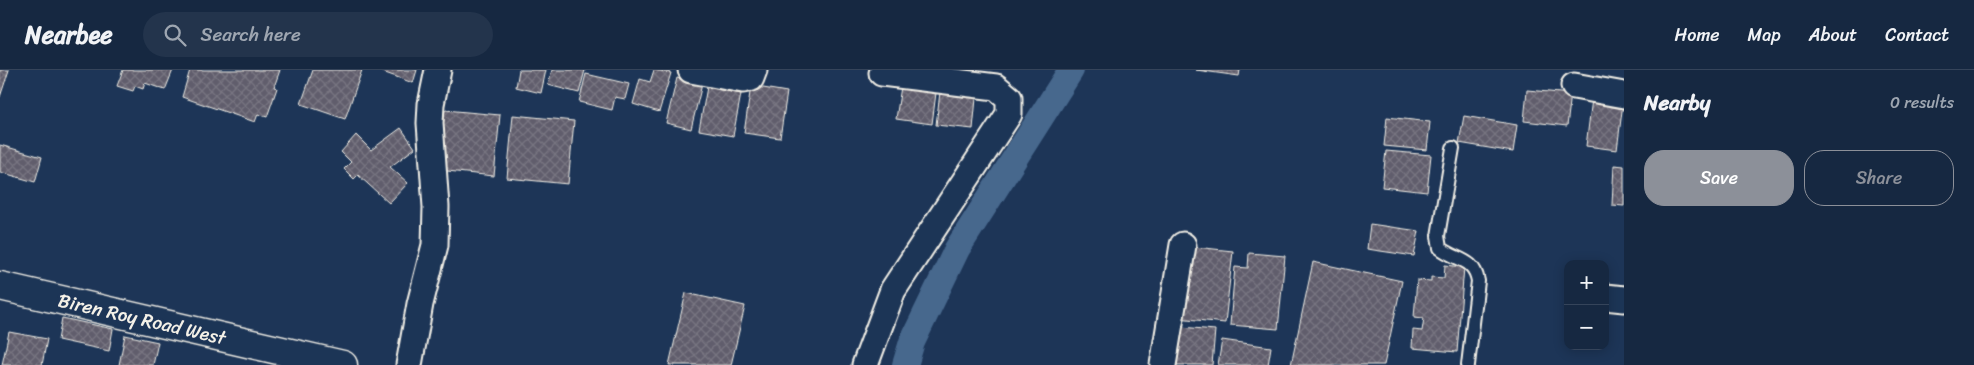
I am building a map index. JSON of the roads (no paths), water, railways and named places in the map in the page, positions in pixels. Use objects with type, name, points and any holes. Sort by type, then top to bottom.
[{"type":"main road","name":"Biren Roy Road West","points":[[0,286],[343,365]]},
{"type":"street","points":[[409,365],[420,304],[435,245],[436,207],[430,123],[438,70]]},
{"type":"street","points":[[691,70],[743,80],[751,78],[754,70]]},
{"type":"street","points":[[865,365],[893,290],[1010,114],[1010,98],[996,87],[882,73]]},
{"type":"street","points":[[1574,86],[1624,95]]},
{"type":"street","points":[[1164,365],[1183,245]]},
{"type":"street","points":[[1609,297],[1624,299]]},
{"type":"lane","points":[[1453,148],[1438,236],[1440,248],[1451,256],[1469,263],[1476,270],[1478,282],[1468,365]]},
{"type":"waterway","points":[[905,365],[912,342],[957,249],[1071,70]]}]
